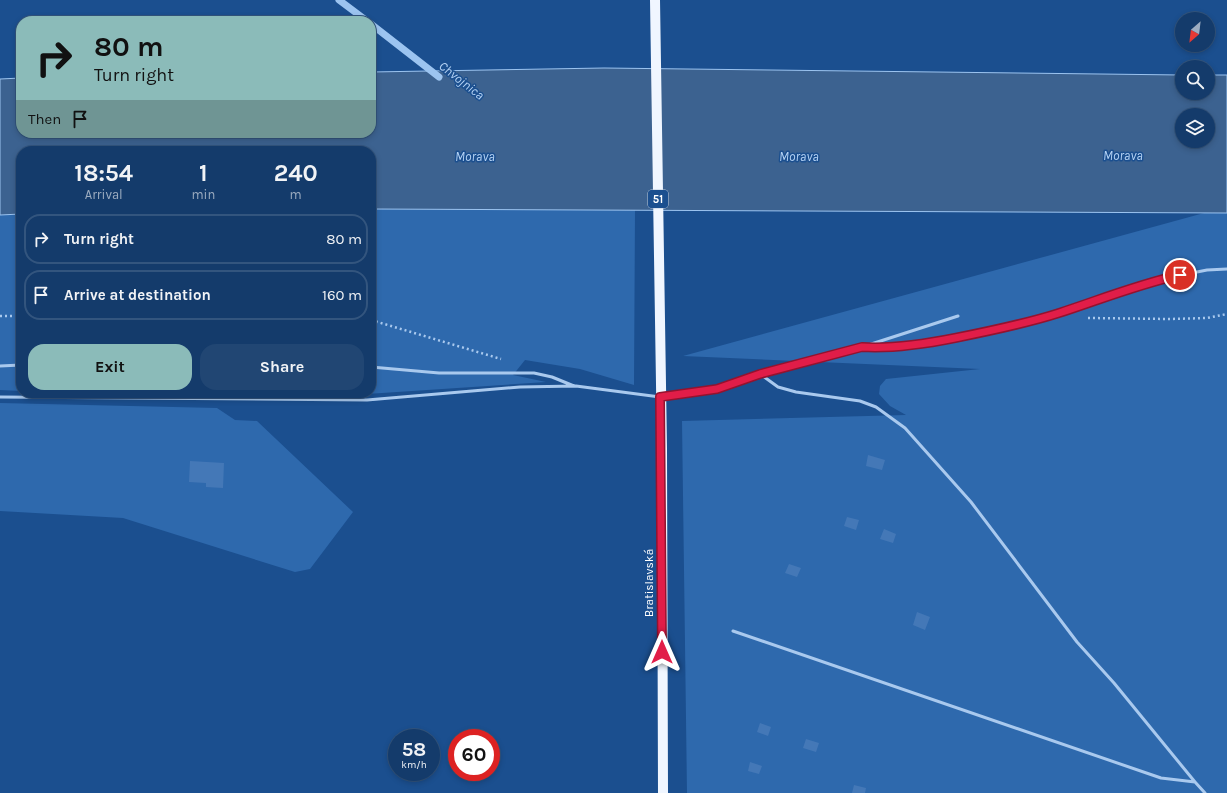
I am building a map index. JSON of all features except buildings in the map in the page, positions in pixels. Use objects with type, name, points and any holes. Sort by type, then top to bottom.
[{"type":"main road","name":"51","points":[[655,0],[660,397]]},
{"type":"main road","name":"Bratislavská","points":[[660,397],[663,793]]},
{"type":"lane","points":[[862,347],[878,348],[930,343],[1005,328],[1058,314],[1152,281],[1207,270],[1227,269]]},
{"type":"lane","points":[[184,398],[367,400],[520,387],[576,386],[660,397],[717,389],[760,374],[862,347],[958,316]]},
{"type":"lane","points":[[0,366],[16,366]]},
{"type":"lane","points":[[376,367],[439,372],[534,374],[552,377],[576,386]]},
{"type":"lane","points":[[760,374],[778,387],[796,392],[860,402],[876,407],[905,428],[971,502],[1077,642],[1114,683],[1205,793]]},
{"type":"lane","points":[[0,396],[16,396]]},
{"type":"lane","points":[[733,631],[1161,778],[1195,782]]},
{"type":"path","points":[[1086,317],[1100,319],[1170,319],[1207,318],[1227,314]]},
{"type":"path","points":[[0,316],[16,316]]},
{"type":"path","points":[[376,322],[507,361]]},
{"type":"shaded area","points":[[376,209],[635,210],[634,385],[580,369],[525,360],[513,375],[546,382],[376,393]]},
{"type":"shaded area","points":[[1204,213],[1227,213],[1227,793],[687,793],[682,421],[906,415],[890,406],[879,394],[880,386],[886,379],[980,369],[683,356]]},
{"type":"shaded area","points":[[16,214],[16,391],[0,390],[0,215]]},
{"type":"shaded area","points":[[0,403],[217,408],[235,420],[257,421],[353,512],[310,569],[295,572],[123,518],[0,511]]},
{"type":"water","name":"Morava","points":[[604,68],[1175,75],[1175,100],[1215,100],[1215,75],[1227,75],[1227,213],[376,209],[376,146],[16,146],[16,214],[0,215],[0,79],[16,78],[16,138],[376,138],[376,72]]},
{"type":"waterway","name":"Chvojnica","points":[[339,0],[360,16]]},
{"type":"waterway","name":"Chvojnica","points":[[376,28],[439,77]]},
{"type":"route","points":[[662,652],[662,448],[660,397],[717,389],[760,374],[862,347],[878,348],[930,343],[1005,328],[1058,314],[1152,281],[1180,275]]}]
